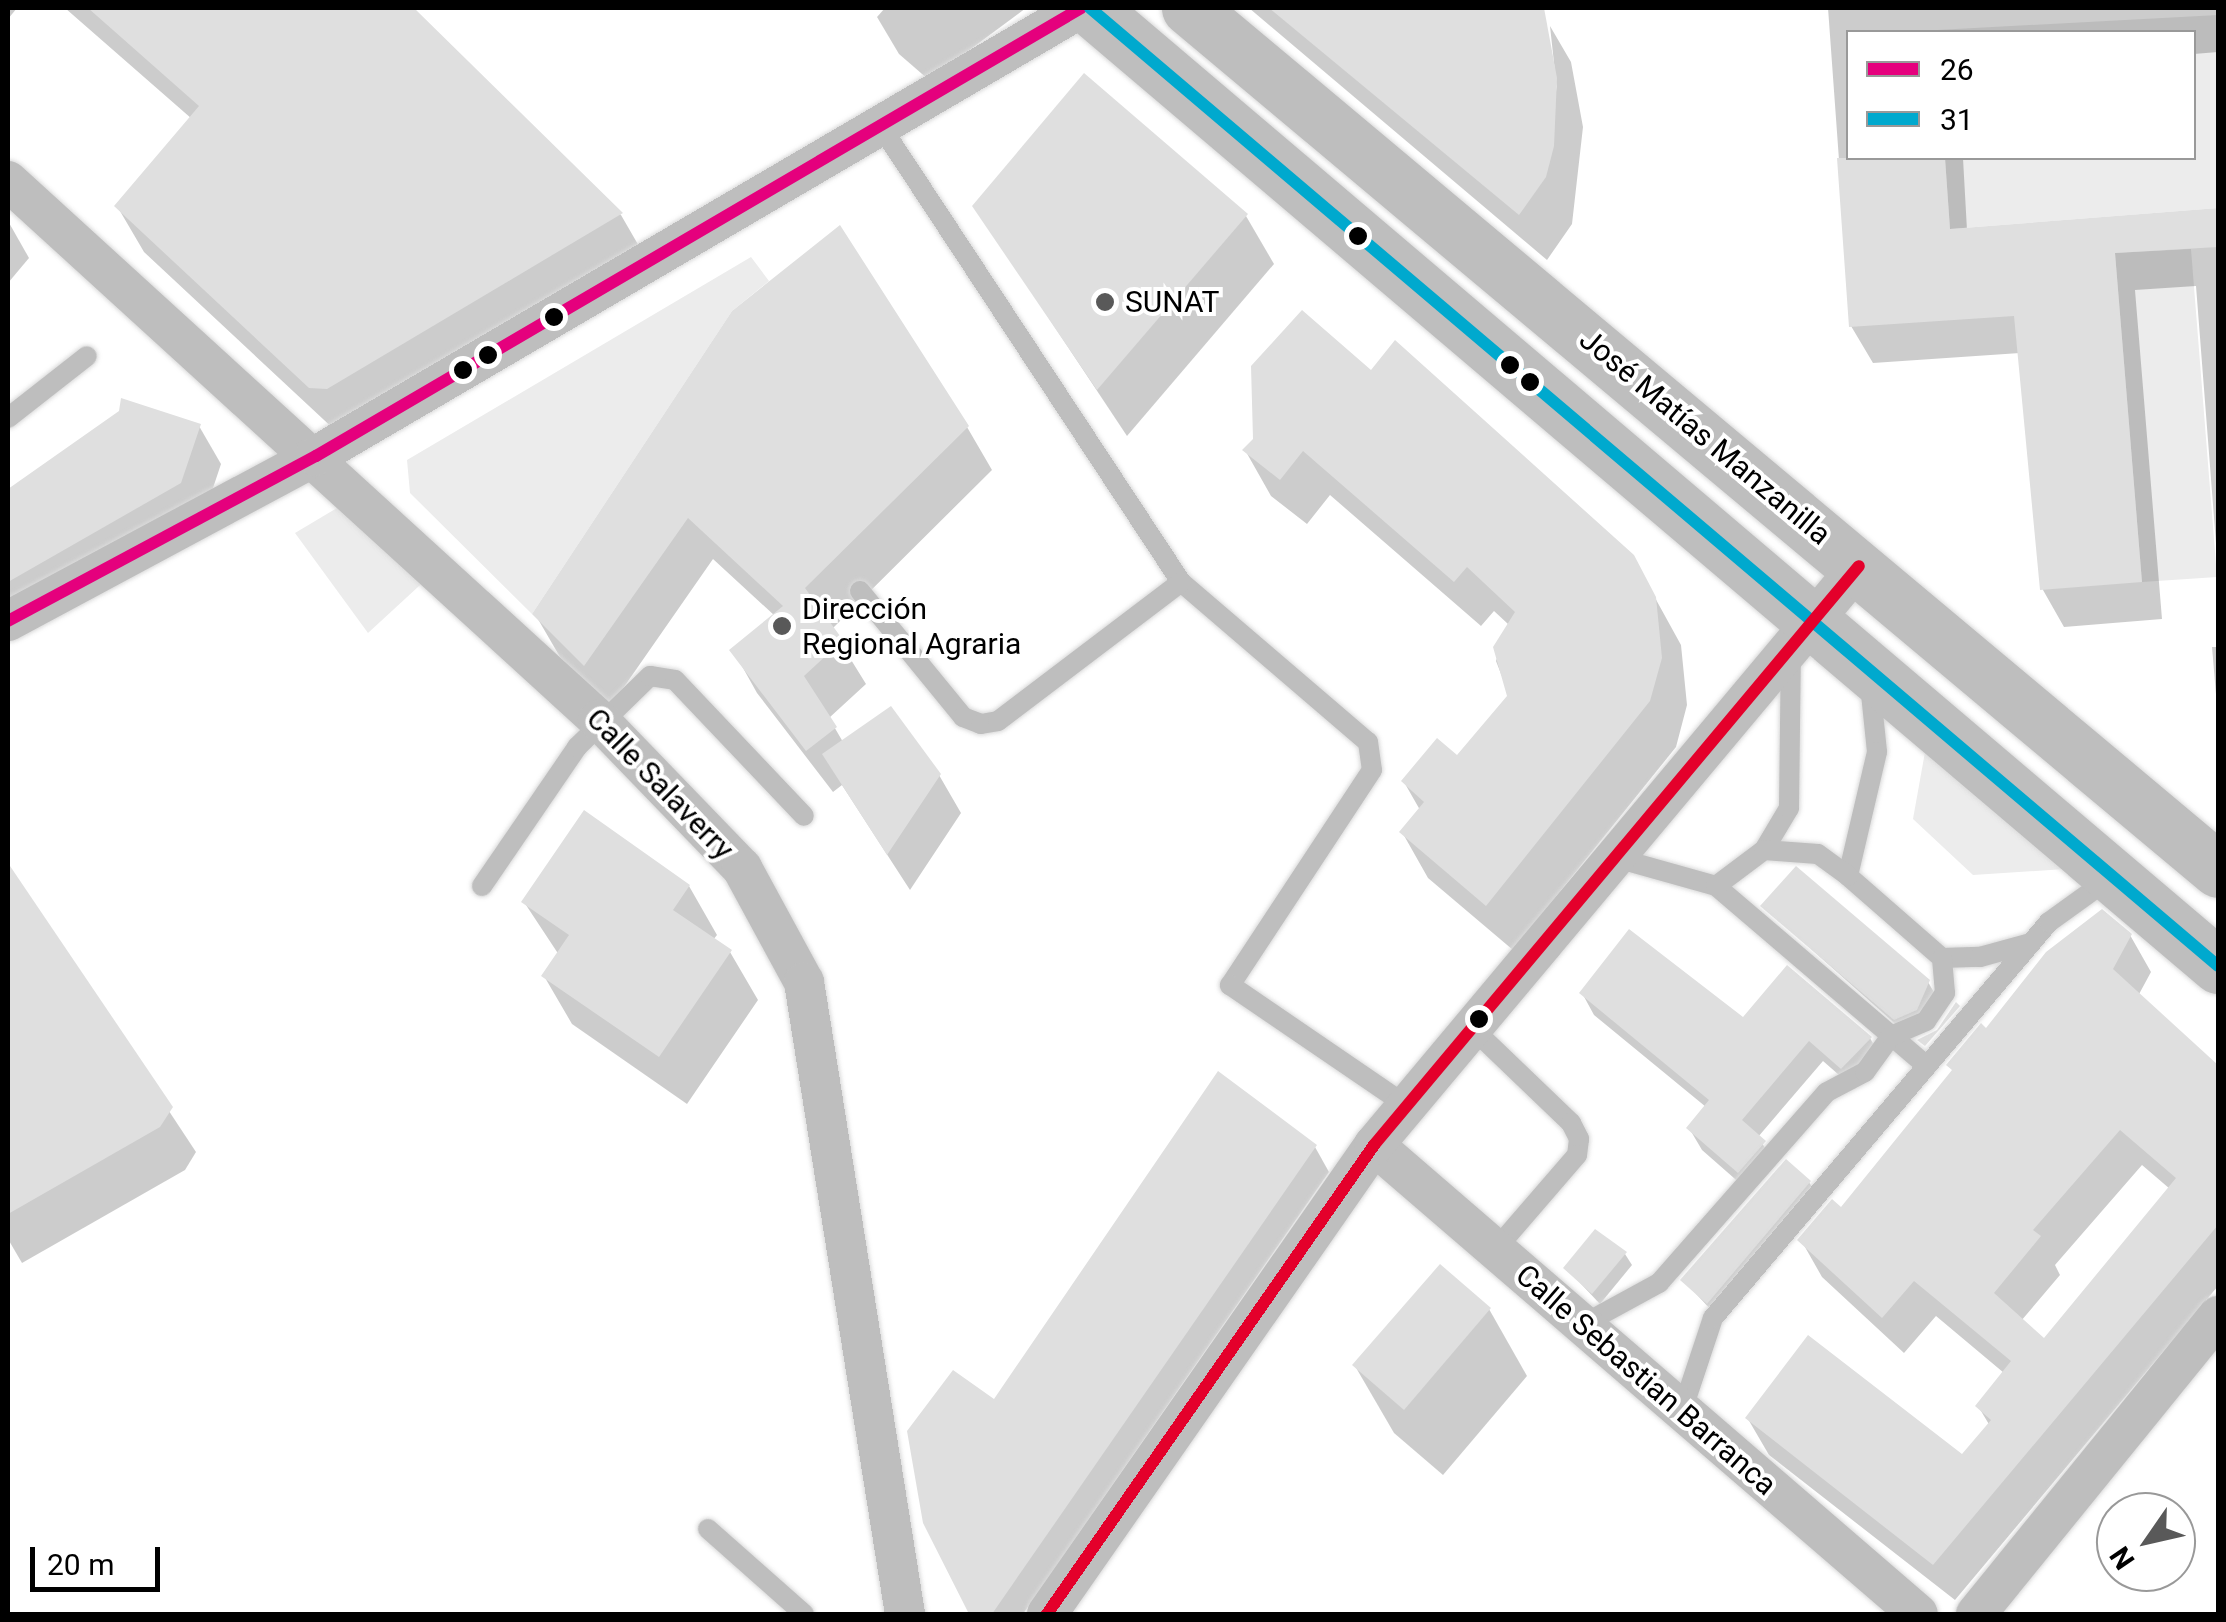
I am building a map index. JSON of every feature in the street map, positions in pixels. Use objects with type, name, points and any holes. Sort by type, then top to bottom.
[{"type":"main road","points":[[1090,8],[1801,634],[1869,672],[2218,966]]},
{"type":"main road","name":"José Matías Manzanilla","points":[[1189,8],[2218,870]]},
{"type":"street","points":[[8,621],[316,456],[1081,8]]},
{"type":"street","name":"Calle Salaverry","points":[[8,181],[316,456],[600,720],[742,868],[804,982],[904,1614]]},
{"type":"street","points":[[1047,1614],[1374,1145],[1859,566]]},
{"type":"street","name":"Calle Sebastian Barranca","points":[[1374,1145],[1918,1614]]},
{"type":"street","points":[[1976,1614],[2218,1316]]},
{"type":"lane","points":[[880,125],[1180,582],[1368,742],[1374,760],[1230,980],[1231,990],[1406,1105]]},
{"type":"lane","points":[[8,418],[88,356]]},
{"type":"lane","points":[[860,591],[963,717],[982,724],[998,721],[1180,582]]},
{"type":"lane","points":[[1716,886],[1764,850],[1789,808],[1801,634]]},
{"type":"lane","points":[[1848,876],[1877,752],[1869,672]]},
{"type":"lane","points":[[482,886],[600,720],[650,676],[663,674],[804,816]]},
{"type":"lane","points":[[1764,850],[1818,854],[1942,958],[1980,957],[2031,943]]},
{"type":"lane","points":[[1613,858],[1716,886],[1926,1066]]},
{"type":"lane","points":[[1682,1410],[1714,1318],[1926,1066],[2031,943],[2078,895],[2112,877],[2123,886]]},
{"type":"lane","points":[[1582,1325],[1659,1282],[1826,1092],[1865,1072],[1891,1036],[1926,1021],[1945,993],[1942,958]]},
{"type":"lane","points":[[1471,1027],[1571,1123],[1579,1139],[1578,1155],[1495,1250]]},
{"type":"lane","points":[[708,1529],[804,1614]]},
{"type":"shaded area","points":[[2218,15],[2218,208],[1950,229],[1945,160],[2196,160],[2196,30],[1937,30]]},
{"type":"shaded area","points":[[2191,249],[2217,577],[2142,582],[2115,253]]},
{"type":"shaded area","points":[[751,257],[769,281],[732,311],[532,614],[410,493],[407,460]]},
{"type":"shaded area","points":[[342,505],[431,575],[368,633],[295,533]]},
{"type":"shaded area","points":[[1925,752],[2065,869],[1973,875],[1913,819]]},
{"type":"building","points":[[88,8],[414,8],[623,213],[327,389],[309,388],[114,206],[199,106]]},
{"type":"building","points":[[1269,8],[1544,8],[1557,78],[1554,146],[1546,177],[1519,215]]},
{"type":"building","name":"SUNAT","points":[[1084,73],[1248,214],[1097,390],[972,206]]},
{"type":"building","points":[[1837,158],[1945,160],[1950,229],[2218,208],[2218,247],[2115,253],[2142,582],[2040,590],[2014,316],[1849,327]]},
{"type":"building","points":[[840,225],[969,426],[805,588],[843,640],[804,676],[837,727],[806,751],[729,650],[783,606],[688,518],[584,666],[532,614],[732,311]]},
{"type":"building","points":[[1302,310],[1371,370],[1395,340],[1634,555],[1656,597],[1662,658],[1650,701],[1486,906],[1399,832],[1424,802],[1401,781],[1437,738],[1457,755],[1507,696],[1493,647],[1515,612],[1467,567],[1454,582],[1303,451],[1280,480],[1242,450],[1253,439],[1251,366]]},
{"type":"building","points":[[121,398],[201,424],[181,483],[8,582],[8,489],[119,411]]},
{"type":"building","points":[[891,706],[941,774],[887,855],[822,754]]},
{"type":"building","points":[[584,810],[690,885],[673,910],[732,950],[659,1057],[541,976],[569,935],[521,902]]},
{"type":"building","points":[[8,863],[173,1107],[160,1127],[8,1214]]},
{"type":"building","points":[[1796,866],[1930,980],[1917,1010],[1894,1020],[1760,906]]},
{"type":"building","points":[[2102,909],[2132,934],[2113,969],[2218,1065],[2218,1225],[1933,1565],[1745,1418],[1808,1335],[1962,1454],[1991,1420],[1975,1406],[2011,1361],[1914,1281],[1882,1318],[1797,1240],[1832,1199],[1841,1207],[1952,1070],[1946,1065],[1981,1023],[1986,1028],[2046,952]],"holes":[[[2120,1130],[2176,1178],[2044,1338],[1994,1293],[2041,1236],[2033,1230]]]},
{"type":"building","points":[[1629,929],[1743,1017],[1787,965],[1872,1037],[1841,1069],[1809,1041],[1742,1120],[1766,1141],[1738,1173],[1686,1128],[1709,1100],[1579,993]]},
{"type":"building","points":[[1956,1002],[1960,1006],[1925,1046],[1917,1040],[1937,1030]]},
{"type":"building","points":[[1218,1071],[1317,1145],[992,1614],[969,1614],[923,1523],[907,1431],[953,1370],[994,1399]]},
{"type":"building","points":[[1786,1159],[1811,1181],[1707,1304],[1680,1280]]},
{"type":"building","points":[[1595,1229],[1627,1252],[1592,1294],[1563,1268]]},
{"type":"building","points":[[1440,1264],[1491,1308],[1404,1410],[1352,1365]]},
{"type":"transit line","name":"26","points":[[8,621],[316,456],[1081,8]]},
{"type":"transit line","name":"31","points":[[1090,8],[2218,966]]},
{"type":"transit line","points":[[1047,1614],[1374,1145],[1859,566]]},
{"type":"place","name":"SUNAT","points":[[1105,302]]},
{"type":"place","name":"Dirección Regional Agraria","points":[[782,626]]}]
